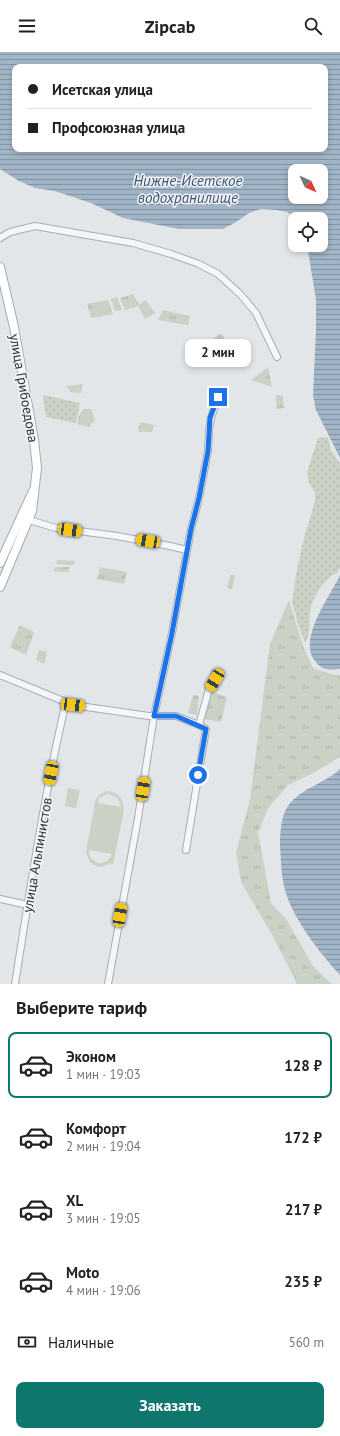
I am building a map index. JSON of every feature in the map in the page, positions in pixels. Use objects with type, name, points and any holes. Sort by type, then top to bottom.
[{"type":"main road","name":"улица Грибоедова","points":[[0,267],[14,327],[37,459],[32,511],[0,587]]},
{"type":"main road","name":"улица Грибоедова","points":[[0,563],[35,486]]},
{"type":"street","points":[[0,238],[10,232],[35,226],[133,243],[199,264],[218,274],[240,294],[256,313],[277,357]]},
{"type":"street","points":[[108,984],[138,818],[154,716],[208,451],[210,418],[218,397]]},
{"type":"street","points":[[29,520],[56,528],[117,536],[187,550]]},
{"type":"street","points":[[199,725],[209,690],[215,680],[215,673]]},
{"type":"street","points":[[0,675],[73,705],[154,716],[176,716],[206,729],[186,850]]},
{"type":"street","name":"улица Альпинистов","points":[[15,984],[38,839],[66,702]]},
{"type":"street","points":[[0,899],[28,905]]},
{"type":"green space","points":[[133,294],[140,305],[125,310],[120,298]]},
{"type":"green space","points":[[117,297],[122,310],[115,311],[111,299]]},
{"type":"green space","points":[[108,300],[113,314],[91,318],[87,304]]},
{"type":"green space","points":[[146,300],[155,313],[145,319],[138,306]]},
{"type":"green space","points":[[163,310],[190,316],[188,325],[158,320]]},
{"type":"green space","points":[[220,333],[231,345],[220,354],[209,342]]},
{"type":"green space","points":[[268,367],[272,387],[251,380]]},
{"type":"green space","points":[[83,384],[81,393],[70,392],[67,386]]},
{"type":"green space","points":[[43,395],[80,403],[76,423],[46,417]]},
{"type":"green space","points":[[276,395],[283,396],[284,408],[276,409]]},
{"type":"green space","points":[[84,409],[91,409],[95,420],[89,427],[77,424],[79,415]]},
{"type":"green space","points":[[140,422],[154,425],[152,432],[138,432]]},
{"type":"green space","points":[[328,437],[331,450],[340,464],[340,568],[337,573],[325,582],[315,597],[310,612],[309,635],[305,643],[292,602],[296,574],[304,538],[315,501],[315,493],[309,483],[307,473],[318,438]]},
{"type":"green space","points":[[57,560],[75,561],[74,565],[56,564]]},
{"type":"green space","points":[[55,567],[70,567],[69,572],[53,571]]},
{"type":"green space","points":[[100,567],[127,572],[124,584],[97,579]]},
{"type":"green space","points":[[230,575],[235,575],[232,589],[227,588]]},
{"type":"green space","points":[[289,600],[303,646],[313,668],[334,675],[340,675],[340,757],[315,772],[288,785],[269,807],[258,832],[271,903],[286,919],[313,966],[332,984],[296,984],[295,979],[272,935],[241,882],[236,853],[250,799],[270,644]]},
{"type":"green space","points":[[20,625],[34,632],[26,655],[10,647]]},
{"type":"green space","points":[[39,650],[47,652],[44,664],[36,660]]},
{"type":"green space","points":[[212,692],[227,697],[221,722],[203,719]]},
{"type":"green space","points":[[193,695],[199,696],[197,715],[188,713]]},
{"type":"green space","points":[[68,788],[80,790],[76,808],[65,806]]},
{"type":"green space","points":[[108,791],[115,793],[120,797],[124,810],[113,864],[110,863],[102,867],[98,867],[90,862],[86,852],[95,802],[98,796]],"holes":[[[107,794],[117,798],[120,801],[121,807],[98,803],[99,798]],[[89,850],[112,854],[106,862],[97,863],[90,857]]]},
{"type":"water","name":"Нижне-Исетское водохранилище","points":[[0,52],[340,52],[340,458],[316,410],[313,396],[316,300],[308,252],[328,252],[328,212],[288,213],[277,210],[261,209],[249,213],[223,229],[179,229],[123,218],[91,203],[55,191],[35,188],[19,181],[0,169]]},
{"type":"water","points":[[340,575],[340,669],[325,669],[315,661],[311,652],[310,641],[317,617]]},
{"type":"water","points":[[340,769],[340,975],[324,957],[294,912],[285,890],[281,868],[280,845],[282,820],[288,806],[306,790],[327,779]]},
{"type":"route","points":[[198,775],[206,729],[176,716],[154,716],[208,451],[210,418],[218,397]]}]
